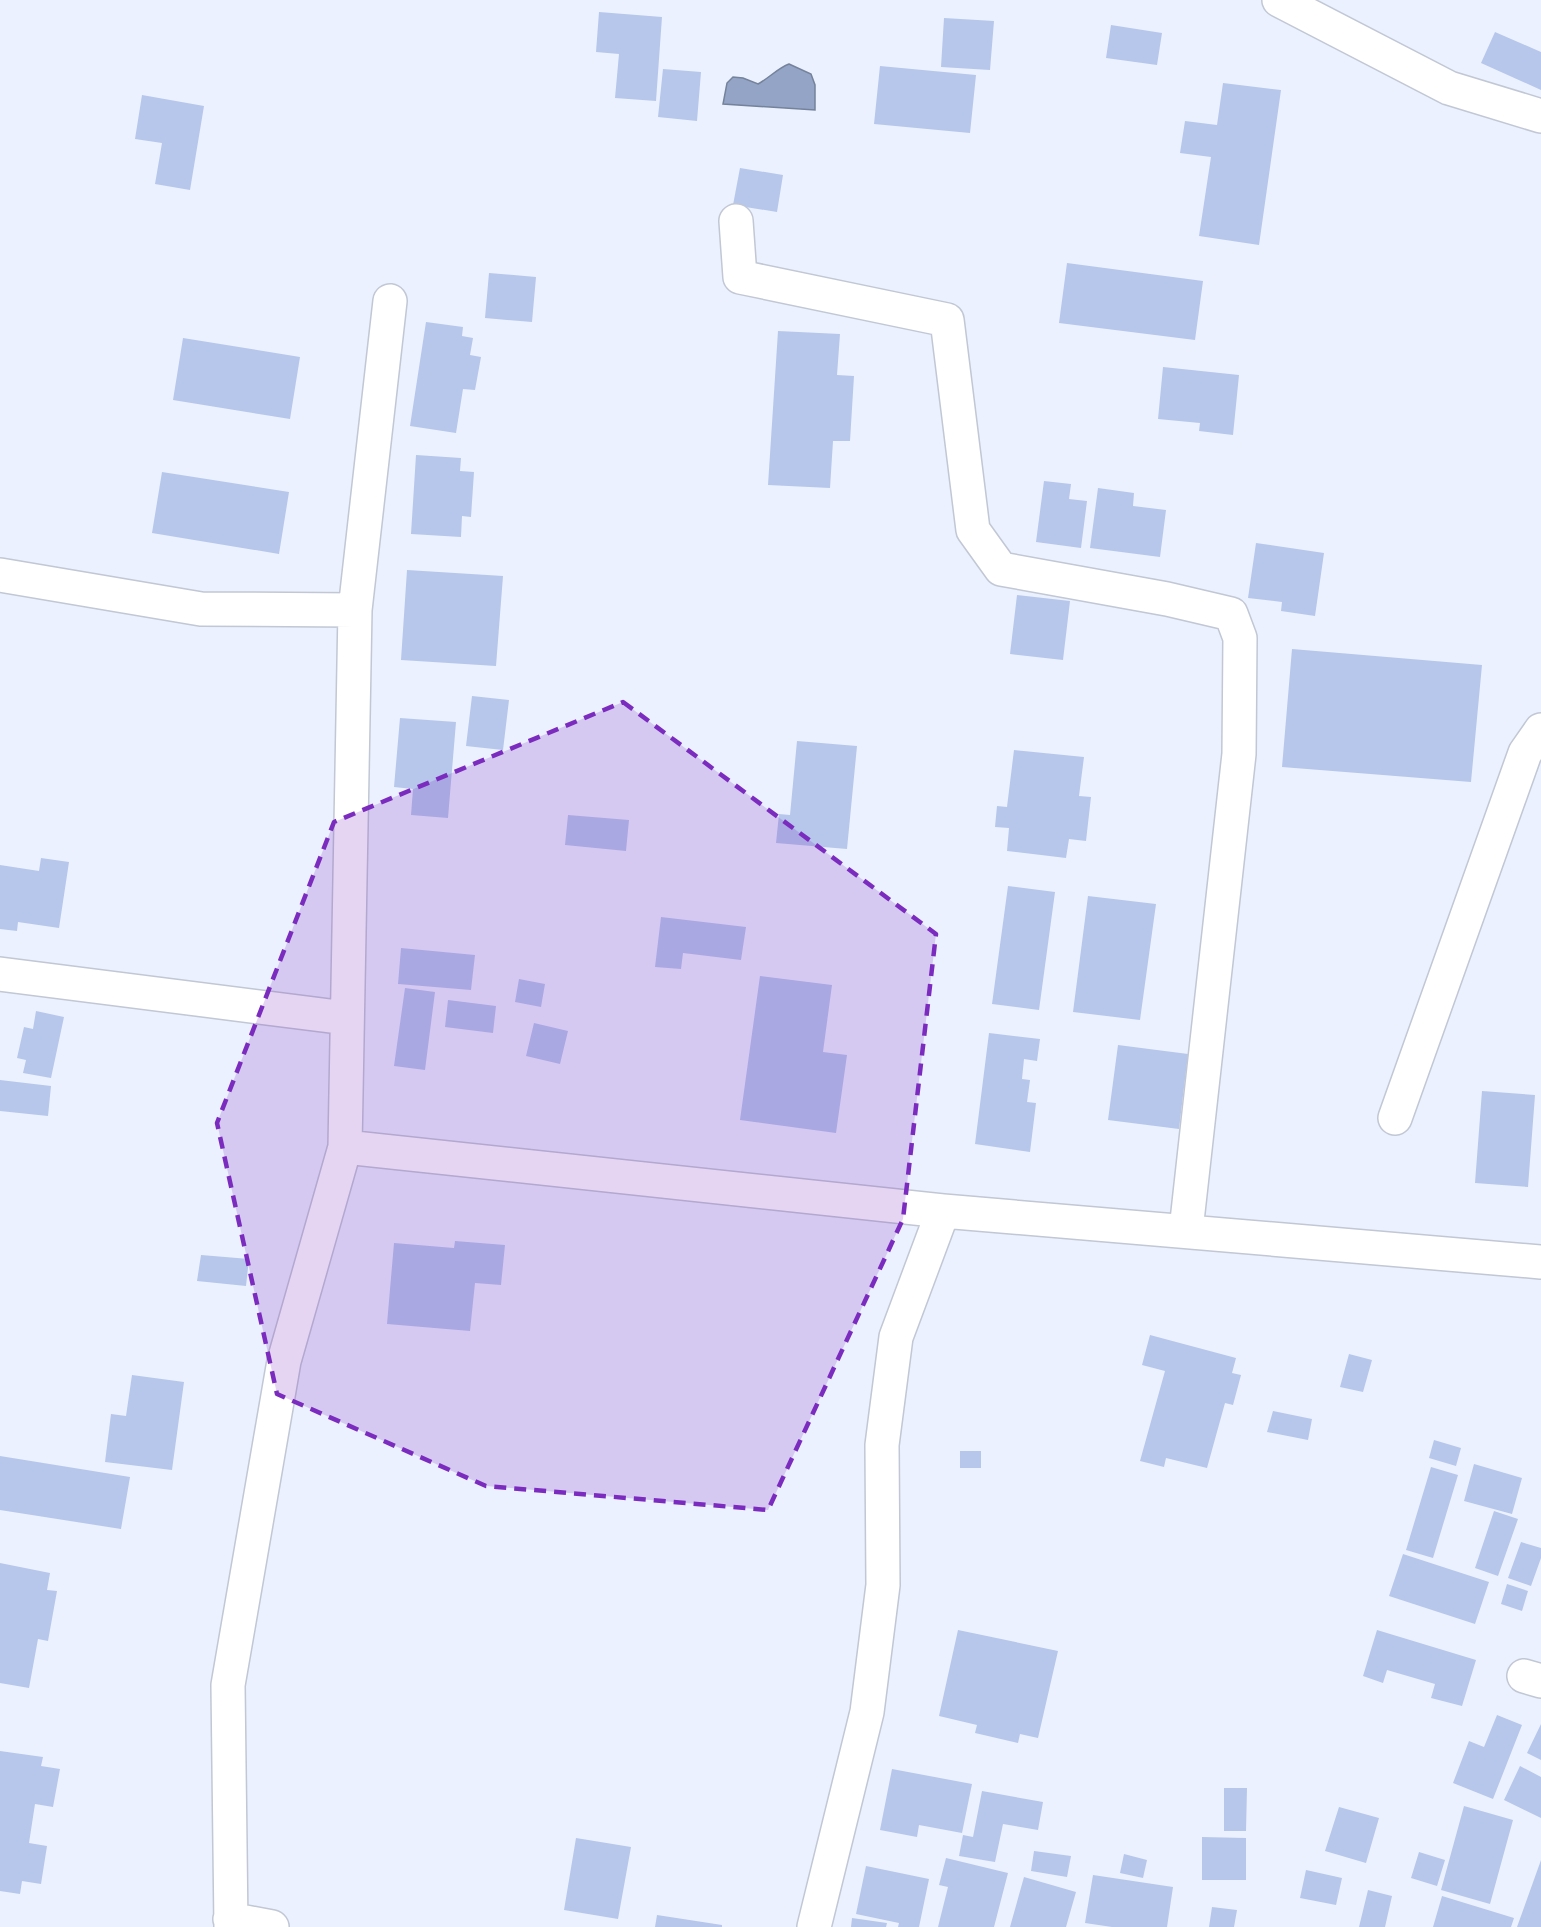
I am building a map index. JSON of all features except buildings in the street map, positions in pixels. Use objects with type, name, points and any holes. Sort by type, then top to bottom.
[{"type":"street","points":[[1279,0],[1449,88],[1541,116]]},
{"type":"street","points":[[736,221],[740,277],[947,320],[973,530],[1001,569],[1167,599],[1231,614],[1240,638],[1239,754],[1186,1230]]},
{"type":"street","points":[[272,1927],[230,1923],[228,1685],[284,1361],[345,1148],[355,610],[390,301]]},
{"type":"street","points":[[0,575],[201,609],[355,610]]},
{"type":"street","points":[[1395,1118],[1525,753],[1541,730]]},
{"type":"street","points":[[0,974],[346,1018]]},
{"type":"street","points":[[345,1148],[943,1211],[1541,1262]]},
{"type":"street","points":[[814,1927],[867,1712],[883,1586],[882,1445],[896,1337],[943,1211]]},
{"type":"highlighted area","points":[[623,702],[936,934],[903,1219],[768,1510],[486,1486],[277,1394],[217,1123],[334,822]]},
{"type":"water","points":[[789,64],[811,74],[815,85],[815,110],[723,104],[727,83],[733,77],[758,84]]}]
